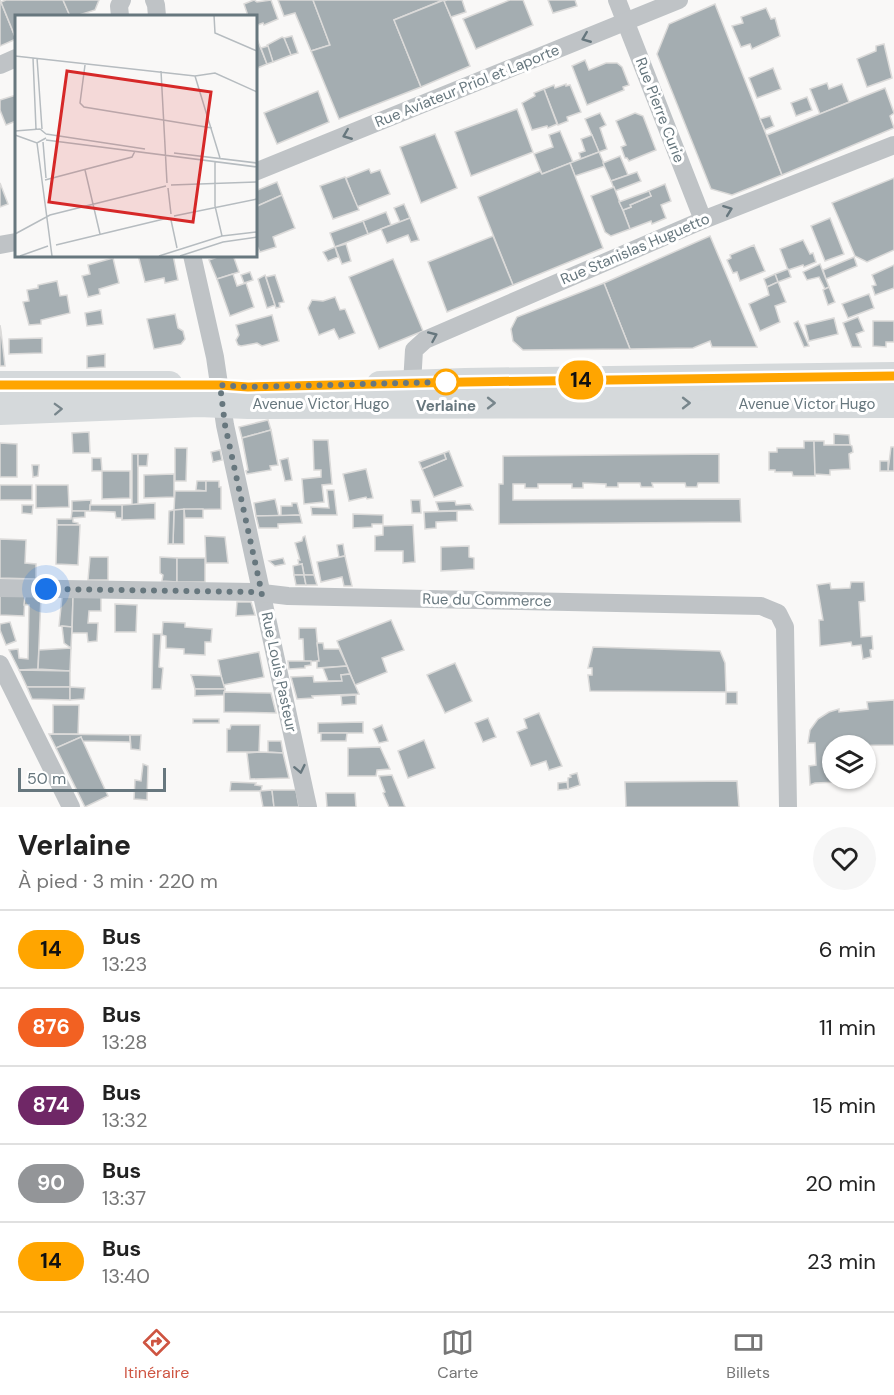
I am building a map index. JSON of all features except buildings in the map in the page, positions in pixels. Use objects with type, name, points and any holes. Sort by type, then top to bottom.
[{"type":"main road","name":"Avenue Victor Hugo","points":[[0,411],[162,404],[221,395],[248,387],[894,376]]},
{"type":"main road","name":"Avenue Victor Hugo","points":[[0,385],[221,395],[894,404]]},
{"type":"street","points":[[120,15],[119,6],[122,0]]},
{"type":"street","name":"Rue Pierre Curie","points":[[617,0],[703,220]]},
{"type":"street","name":"Rue Aviateur Priol et Laporte","points":[[256,172],[679,0]]},
{"type":"street","points":[[0,65],[15,58]]},
{"type":"street","name":"Rue Stanislas Huguetto","points":[[412,384],[414,350],[425,340],[703,220],[894,145]]},
{"type":"street","points":[[0,245],[15,242]]},
{"type":"street","name":"Rue Louis Pasteur","points":[[192,256],[225,425],[308,807]]},
{"type":"street","name":"Rue du Commerce","points":[[0,588],[254,592],[280,596],[761,606],[778,613],[785,627],[788,807]]},
{"type":"street","points":[[0,664],[71,807]]},
{"type":"bus line","name":"14","points":[[0,385],[248,387],[894,376]]},
{"type":"place","name":"Verlaine","points":[[446,382]]},
{"type":"route","points":[[46,589],[254,592],[262,594],[225,425],[220,385],[248,387],[446,382]]}]
